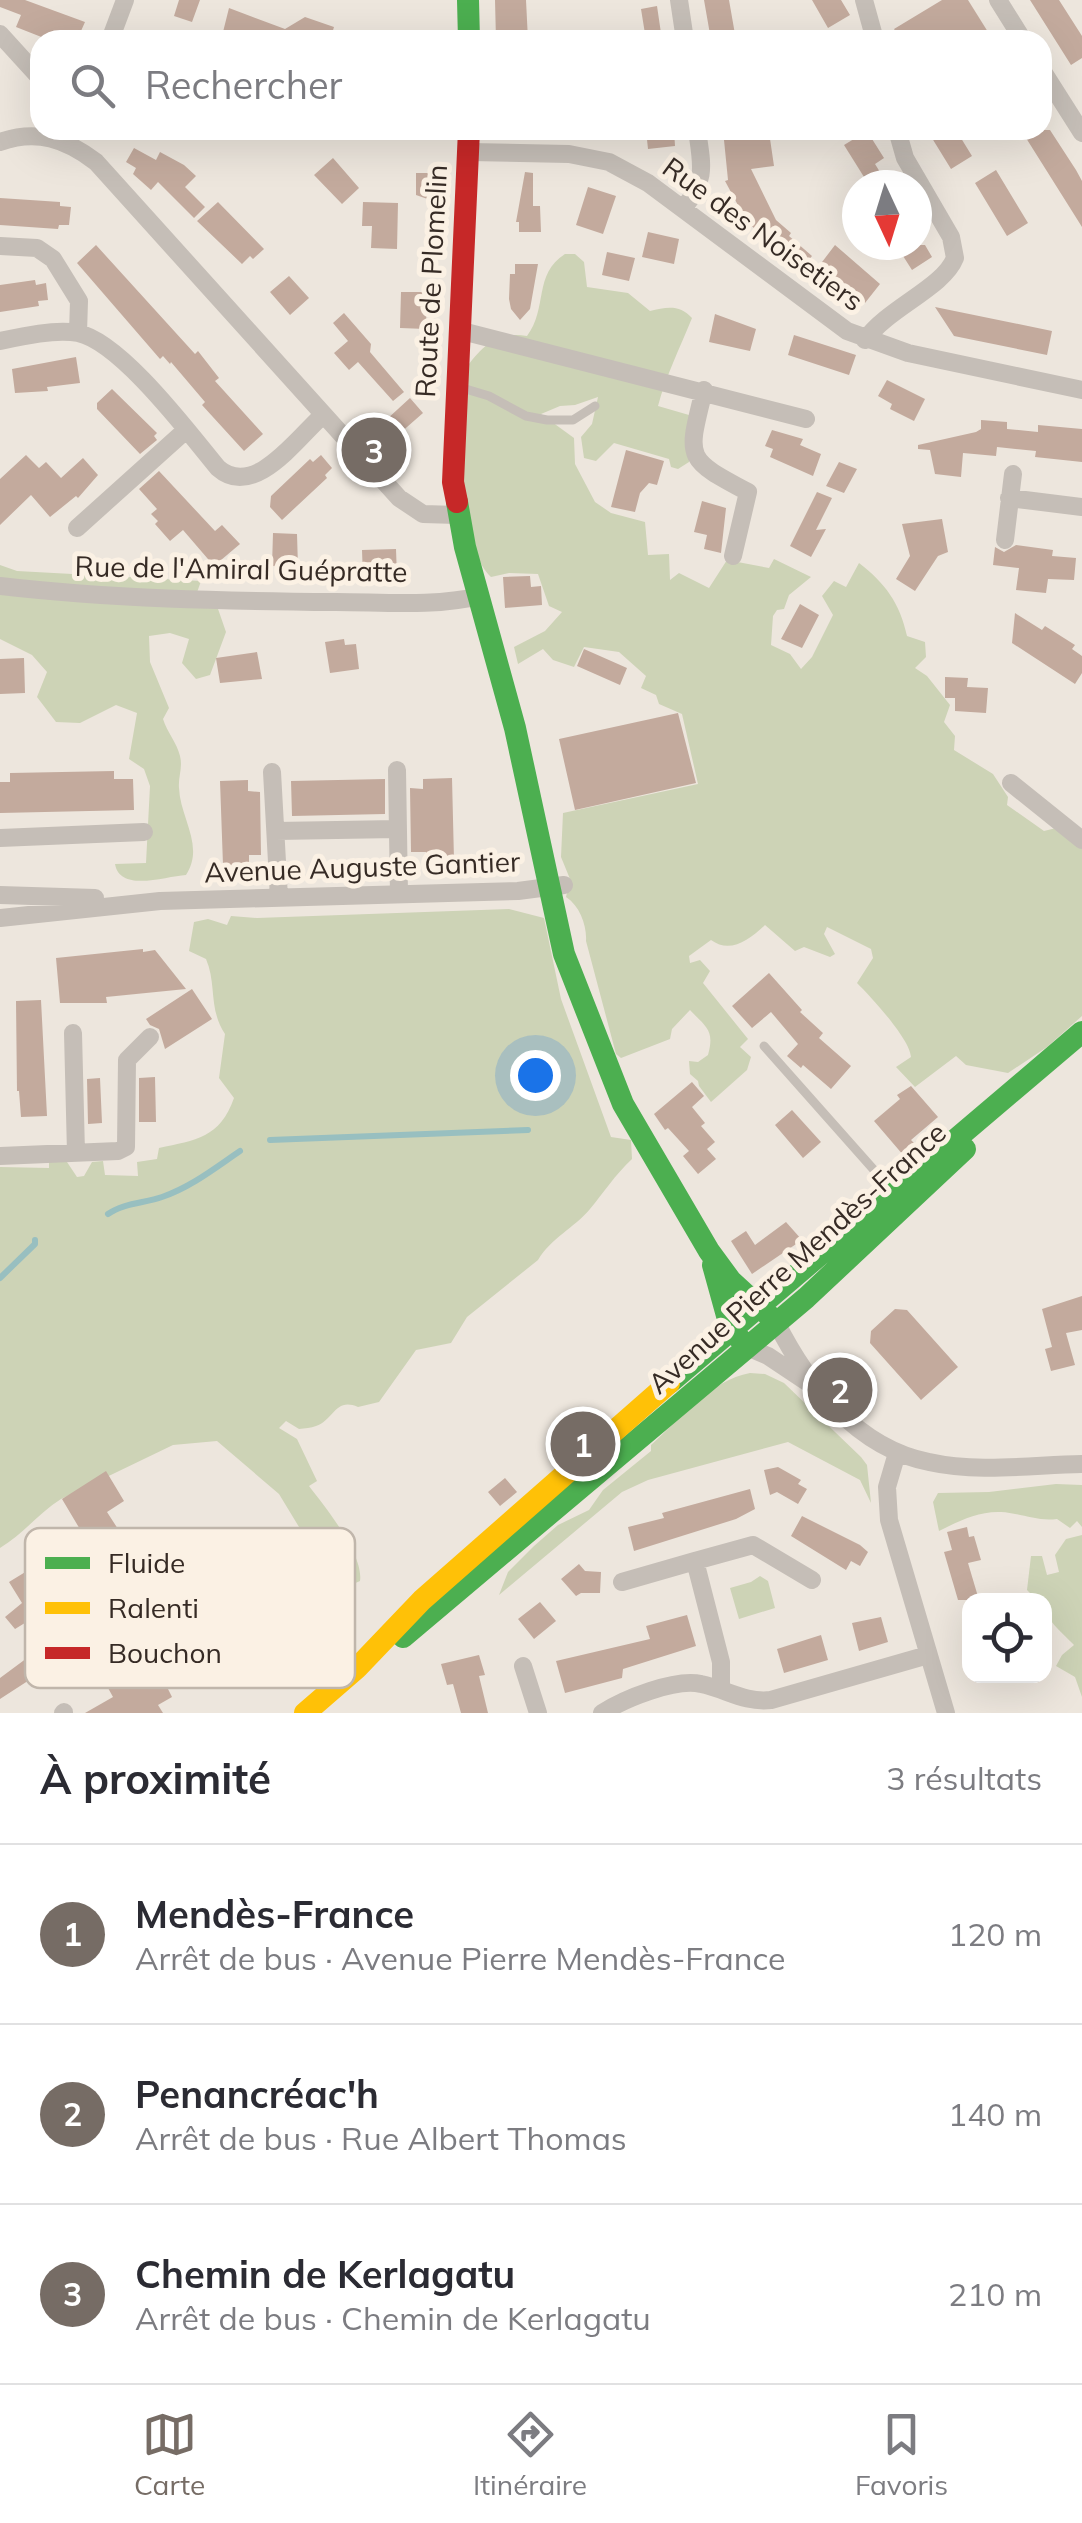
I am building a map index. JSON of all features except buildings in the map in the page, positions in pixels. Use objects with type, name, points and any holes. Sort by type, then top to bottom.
[{"type":"street","points":[[114,30],[125,0]]},
{"type":"street","points":[[468,0],[469,30]]},
{"type":"street","points":[[679,0],[684,30]]},
{"type":"street","points":[[864,0],[872,30]]},
{"type":"street","points":[[998,0],[1017,30]]},
{"type":"street","points":[[0,34],[30,67]]},
{"type":"street","points":[[1052,86],[1082,133]]},
{"type":"street","points":[[0,142],[30,136]]},
{"type":"street","points":[[76,140],[412,509],[430,515],[458,515]]},
{"type":"street","points":[[683,208],[695,194],[703,174],[699,140]]},
{"type":"street","points":[[865,340],[884,317],[943,277],[955,258],[951,238],[905,158],[900,140]]},
{"type":"street","name":"Rue des Noisetiers","points":[[469,141],[589,156],[629,171],[805,302],[865,340],[947,363],[1082,390]]},
{"type":"street","name":"Route de Plomelin","points":[[469,141],[455,386],[453,482],[458,515],[516,728],[542,798],[556,886],[596,1036],[623,1104],[709,1251],[731,1281],[776,1322]]},
{"type":"street","points":[[0,246],[45,251],[79,300],[78,333]]},
{"type":"street","points":[[458,330],[806,419]]},
{"type":"street","points":[[0,340],[78,333],[112,350],[227,476],[244,478],[264,469],[323,414]]},
{"type":"street","points":[[704,390],[692,443],[694,456],[708,470],[748,492],[733,556]]},
{"type":"street","points":[[77,528],[186,430]]},
{"type":"street","points":[[1005,540],[1012,474]]},
{"type":"street","points":[[1010,498],[1082,508]]},
{"type":"street","name":"Rue de l'Amiral Guépratte","points":[[0,586],[284,602],[402,602],[480,596]]},
{"type":"street","points":[[396,770],[398,894]]},
{"type":"street","points":[[272,772],[279,898]]},
{"type":"street","points":[[1011,782],[1082,840]]},
{"type":"street","points":[[276,831],[398,829]]},
{"type":"street","points":[[0,838],[144,832]]},
{"type":"street","name":"Avenue Auguste Gantier","points":[[0,895],[160,901],[556,886]]},
{"type":"street","name":"Avenue Auguste Gantier","points":[[0,918],[160,901]]},
{"type":"street","points":[[72,1033],[76,1153]]},
{"type":"street","name":"Avenue Pierre Mendès-France","points":[[739,1338],[759,1304],[1082,1034]]},
{"type":"street","name":"Avenue Pierre Mendès-France","points":[[355,1670],[422,1600],[739,1338],[776,1322],[834,1273],[1082,1034]]},
{"type":"street","points":[[0,1156],[118,1151],[126,1147],[127,1060],[150,1037]]},
{"type":"street","name":"Route de Plomelin","points":[[709,1251],[739,1338]]},
{"type":"street","points":[[776,1322],[818,1390]]},
{"type":"street","points":[[739,1338],[784,1365],[859,1428],[898,1452],[927,1462],[966,1466],[1082,1464]]},
{"type":"street","points":[[898,1452],[888,1478],[887,1510],[946,1713]]},
{"type":"street","points":[[622,1582],[753,1545],[812,1580]]},
{"type":"street","points":[[695,1561],[721,1662],[721,1690]]},
{"type":"street","points":[[602,1713],[622,1701],[685,1683],[721,1690],[759,1707],[928,1655]]},
{"type":"street","points":[[523,1666],[538,1713]]},
{"type":"street","name":"Avenue Pierre Mendès-France","points":[[307,1712],[334,1688]]},
{"type":"lane","points":[[455,386],[490,396],[526,416],[547,420],[573,420],[595,406]]},
{"type":"lane","name":"Avenue Pierre Mendès-France","points":[[764,1046],[892,1190]]},
{"type":"green space","points":[[565,254],[575,254],[584,262],[587,287],[628,293],[650,311],[678,309],[692,318],[658,406],[689,415],[689,462],[678,469],[671,467],[669,459],[614,443],[596,461],[584,458],[581,437],[592,424],[598,397],[541,414],[574,438],[575,464],[595,502],[611,513],[645,522],[648,555],[669,554],[670,580],[679,573],[709,588],[727,560],[769,568],[774,559],[811,577],[789,595],[784,609],[773,616],[771,645],[790,654],[801,669],[812,657],[833,615],[822,596],[834,581],[846,587],[859,563],[890,595],[907,636],[925,642],[926,657],[915,668],[927,676],[950,705],[944,722],[955,736],[954,750],[993,774],[1008,797],[1007,805],[1044,831],[1060,827],[1082,849],[1082,1016],[1047,1047],[1008,1073],[966,1065],[956,1056],[915,1087],[896,1067],[911,1057],[904,1040],[857,983],[873,958],[871,949],[827,927],[824,934],[835,954],[830,957],[804,947],[795,951],[765,925],[739,943],[725,946],[711,940],[689,956],[690,963],[700,960],[710,971],[703,983],[748,1039],[740,1047],[751,1057],[747,1070],[711,1102],[690,1074],[689,1061],[698,1062],[708,1055],[710,1040],[708,1030],[690,1010],[672,1029],[670,1039],[621,1058],[616,1054],[584,923],[566,897],[570,879],[561,857],[563,813],[698,784],[682,714],[659,704],[656,695],[641,688],[646,676],[619,652],[584,647],[574,667],[553,660],[543,649],[518,664],[514,647],[545,631],[562,612],[549,606],[538,574],[491,577],[480,561],[467,512],[462,451],[461,375],[481,350],[496,339],[527,336],[549,271]]},
{"type":"green space","points":[[0,565],[17,571],[201,581],[193,604],[217,606],[226,632],[210,675],[196,679],[182,663],[189,639],[170,633],[149,636],[150,662],[169,708],[163,719],[181,760],[180,799],[193,853],[186,875],[134,880],[119,873],[115,864],[146,863],[150,786],[144,769],[129,759],[137,713],[116,705],[80,723],[56,722],[37,697],[47,672],[32,655],[0,639]]},
{"type":"green space","points":[[509,909],[544,918],[561,999],[611,1137],[631,1140],[632,1159],[590,1209],[549,1245],[538,1260],[467,1317],[451,1343],[416,1350],[379,1402],[358,1407],[344,1405],[314,1427],[299,1429],[286,1421],[279,1428],[297,1439],[317,1481],[309,1486],[340,1528],[300,1528],[279,1494],[217,1441],[173,1445],[61,1499],[0,1548],[0,1167],[49,1168],[49,1162],[67,1162],[77,1177],[84,1176],[92,1162],[103,1161],[105,1175],[138,1176],[137,1162],[157,1159],[159,1148],[205,1135],[222,1122],[234,1098],[219,1078],[225,1034],[216,1015],[206,959],[189,951],[194,922],[208,919],[227,925],[231,916]]},
{"type":"green space","points":[[750,1373],[765,1374],[784,1383],[861,1457],[867,1465],[871,1503],[860,1480],[788,1442],[648,1480],[622,1492],[499,1595],[508,1572],[534,1546],[558,1525],[589,1510],[603,1490],[651,1451],[651,1445],[697,1402],[722,1384]]},
{"type":"green space","points":[[1082,1485],[1082,1527],[1077,1521],[1070,1528],[1057,1519],[993,1512],[969,1517],[939,1531],[933,1502],[938,1493]]},
{"type":"green space","points":[[1082,1535],[1082,1697],[1075,1677],[1056,1666],[1074,1645],[1052,1622],[1052,1593],[1027,1590],[1031,1556],[1042,1556],[1047,1575],[1059,1572],[1055,1555],[1066,1539]]},
{"type":"green space","points":[[355,1556],[360,1570],[360,1581],[355,1583]]},
{"type":"green space","points":[[760,1576],[768,1581],[775,1608],[739,1619],[730,1588]]},
{"type":"waterway","points":[[270,1140],[528,1130]]},
{"type":"waterway","points":[[108,1214],[183,1188],[240,1151]]},
{"type":"waterway","points":[[0,1278],[35,1240]]},
{"type":"traffic: fast","points":[[468,0],[469,30]]},
{"type":"traffic: fast","points":[[457,502],[465,547],[515,728],[564,954],[623,1104],[709,1251],[731,1281],[776,1322]]},
{"type":"traffic: fast","points":[[669,1383],[1082,1032]]},
{"type":"traffic: fast","points":[[403,1637],[806,1298],[965,1149]]},
{"type":"traffic: fast","points":[[713,1265],[731,1330],[740,1339]]},
{"type":"traffic: slow","points":[[355,1670],[422,1600],[669,1383]]},
{"type":"traffic: slow","points":[[305,1713],[334,1688]]},
{"type":"traffic: jam","points":[[457,502],[453,482],[469,140]]},
{"type":"place","name":"Chemin de Kerlagatu","points":[[374,450]]},
{"type":"place","name":"Penancréac'h","points":[[840,1390]]},
{"type":"place","name":"Mendès-France","points":[[583,1444]]}]
